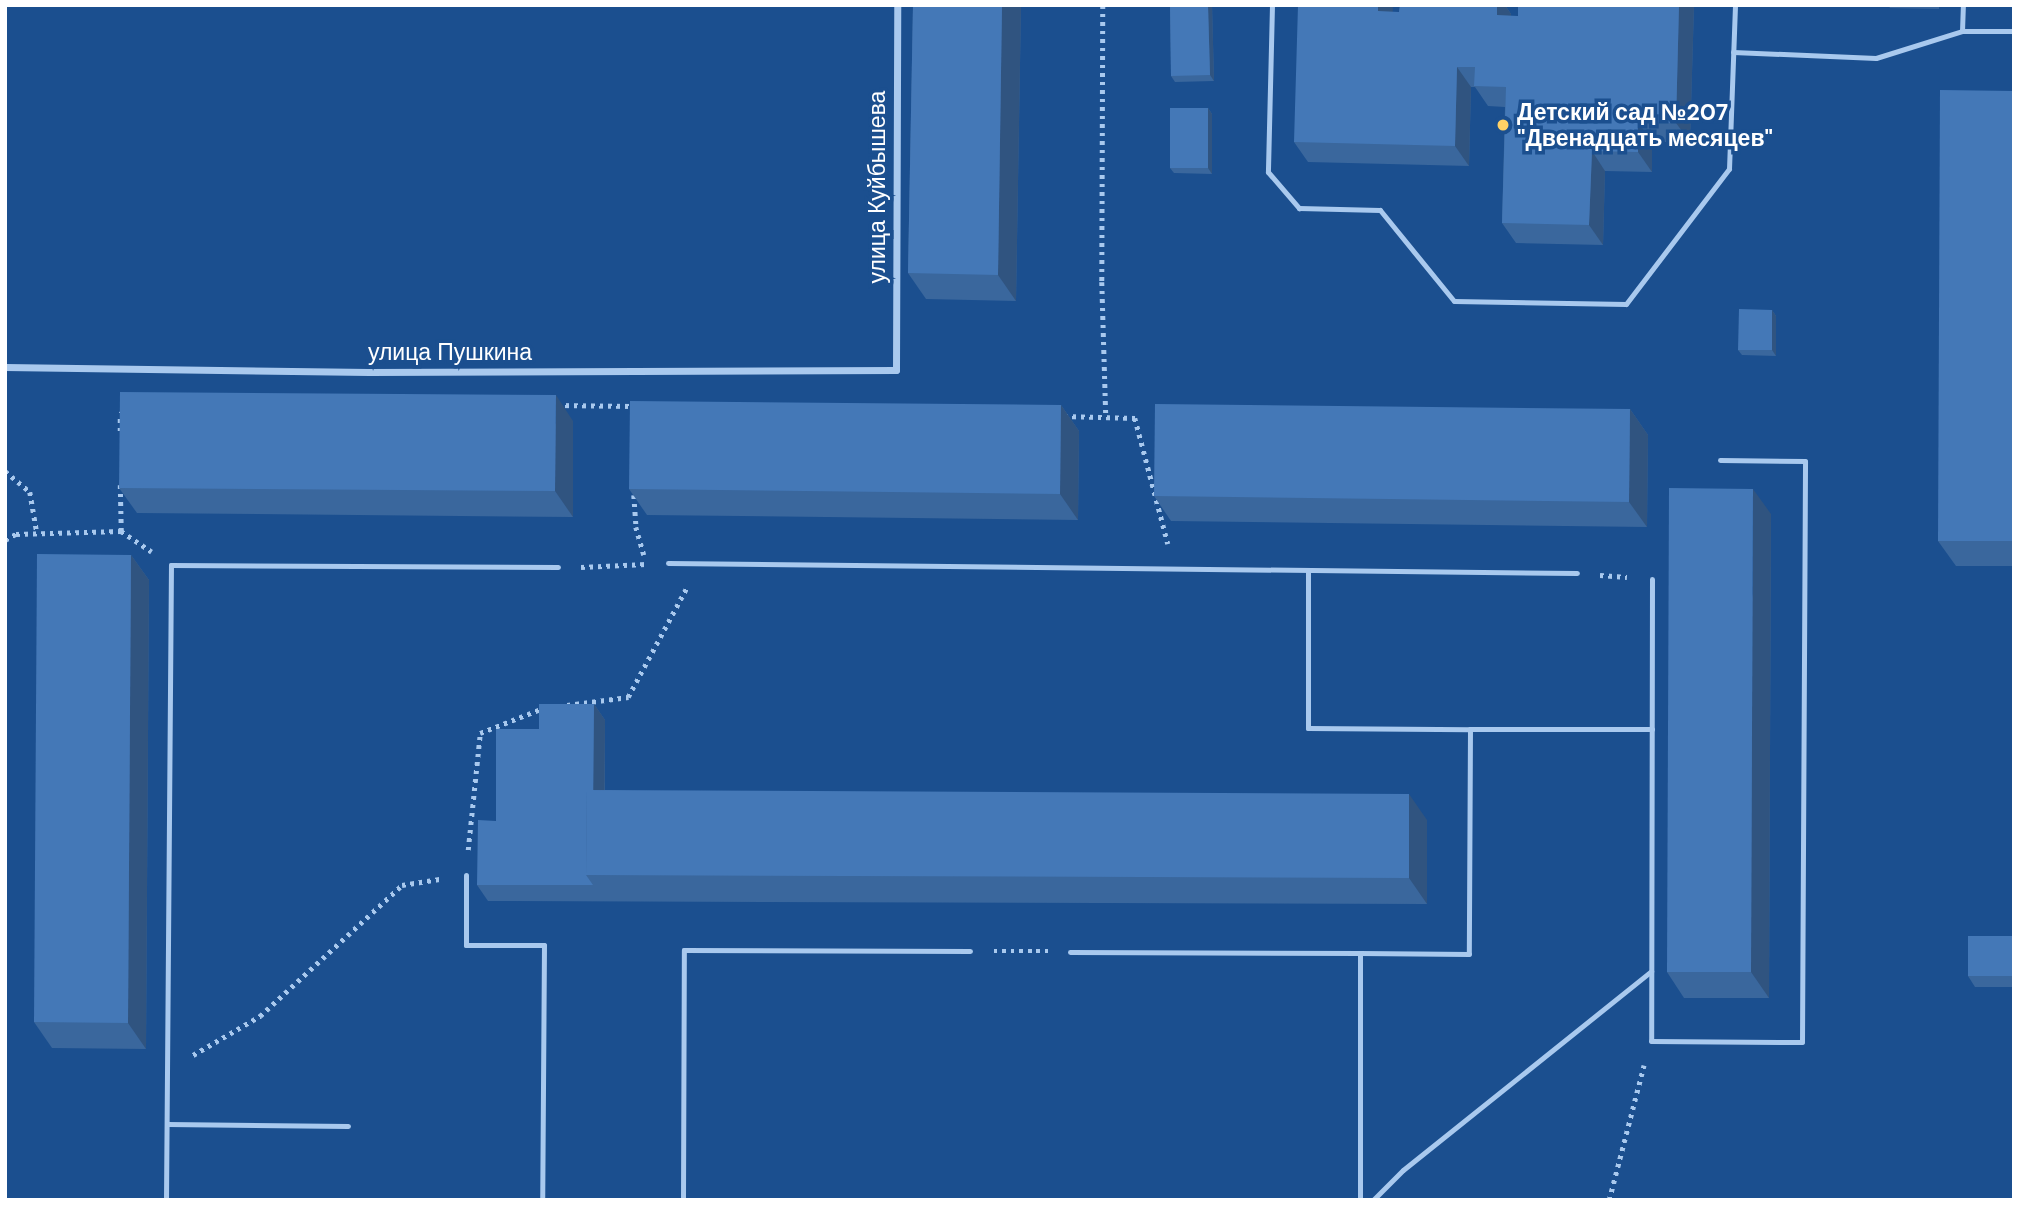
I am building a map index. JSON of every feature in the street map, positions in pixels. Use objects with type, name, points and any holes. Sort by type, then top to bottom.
[{"type":"street","name":"улица Куйбышева","points":[[895,370],[897,5]]},
{"type":"street","name":"улица Пушкина","points":[[5,367],[369,372],[895,370]]},
{"type":"lane","points":[[1272,5],[1268,172],[1299,208],[1380,210],[1454,301],[1626,304],[1729,169],[1735,5]]},
{"type":"lane","points":[[1962,31],[1963,5]]},
{"type":"lane","points":[[1734,52],[1876,58],[1962,31],[2014,31]]},
{"type":"lane","points":[[1652,579],[1651,1041],[1802,1042],[1805,461],[1720,460]]},
{"type":"lane","points":[[668,563],[1577,573]]},
{"type":"lane","points":[[166,1200],[170,565],[558,567]]},
{"type":"lane","points":[[1308,570],[1308,728],[1652,729]]},
{"type":"lane","points":[[1070,952],[1469,954],[1470,729]]},
{"type":"lane","points":[[466,875],[466,945],[544,945],[542,1200]]},
{"type":"lane","points":[[683,1200],[684,950],[970,951]]},
{"type":"lane","points":[[1360,953],[1360,1200]]},
{"type":"lane","points":[[1373,1200],[1403,1170],[1651,971]]},
{"type":"lane","points":[[167,1125],[348,1126]]},
{"type":"path","points":[[1103,5],[1102,282],[1106,416]]},
{"type":"path","points":[[551,405],[633,406],[633,416]]},
{"type":"path","points":[[120,440],[120,414],[130,407]]},
{"type":"path","points":[[1051,416],[1135,418],[1174,568]]},
{"type":"path","points":[[5,471],[30,492],[37,533]]},
{"type":"path","points":[[120,479],[121,531]]},
{"type":"path","points":[[634,488],[636,527],[647,564]]},
{"type":"path","points":[[5,540],[16,534],[121,531],[170,565]]},
{"type":"path","points":[[558,567],[668,563]]},
{"type":"path","points":[[559,706],[628,697],[699,564]]},
{"type":"path","points":[[1577,573],[1652,579]]},
{"type":"path","points":[[167,1070],[260,1016],[402,885],[466,875],[480,733],[545,708]]},
{"type":"path","points":[[970,951],[1070,952]]},
{"type":"path","points":[[1609,1200],[1651,1041]]},
{"type":"building","points":[[913,5],[1002,5],[998,275],[908,273]]},
{"type":"building","points":[[1170,5],[1208,5],[1210,75],[1171,76]]},
{"type":"building","points":[[1298,5],[1378,5],[1378,11],[1399,12],[1400,5],[1497,5],[1497,15],[1518,16],[1518,5],[1679,5],[1676,123],[1638,122],[1638,152],[1592,151],[1589,225],[1502,223],[1506,87],[1474,86],[1475,67],[1457,67],[1455,146],[1294,142]]},
{"type":"building","points":[[1940,90],[2014,91],[2014,541],[1938,541]]},
{"type":"building","points":[[1170,108],[1208,108],[1208,168],[1170,168]]},
{"type":"building","points":[[1739,309],[1772,310],[1772,350],[1738,350]]},
{"type":"building","points":[[120,392],[556,395],[555,491],[119,488]]},
{"type":"building","points":[[630,401],[1061,405],[1060,494],[629,489]]},
{"type":"building","points":[[1155,404],[1630,409],[1629,502],[1154,496]]},
{"type":"building","points":[[1669,488],[1753,489],[1751,972],[1667,972]]},
{"type":"building","points":[[37,554],[131,555],[128,1023],[34,1022]]},
{"type":"building","points":[[539,704],[594,704],[593,790],[587,790],[586,875],[593,885],[477,885],[478,820],[496,821],[496,729],[539,729]]},
{"type":"building","points":[[587,790],[1409,794],[1409,878],[586,875]]},
{"type":"building","points":[[1968,936],[2014,936],[2014,976],[1968,976]]},
{"type":"place","name":"Детский сад №207 \"Двенадцать месяцев\"","points":[[1503,125]]}]
